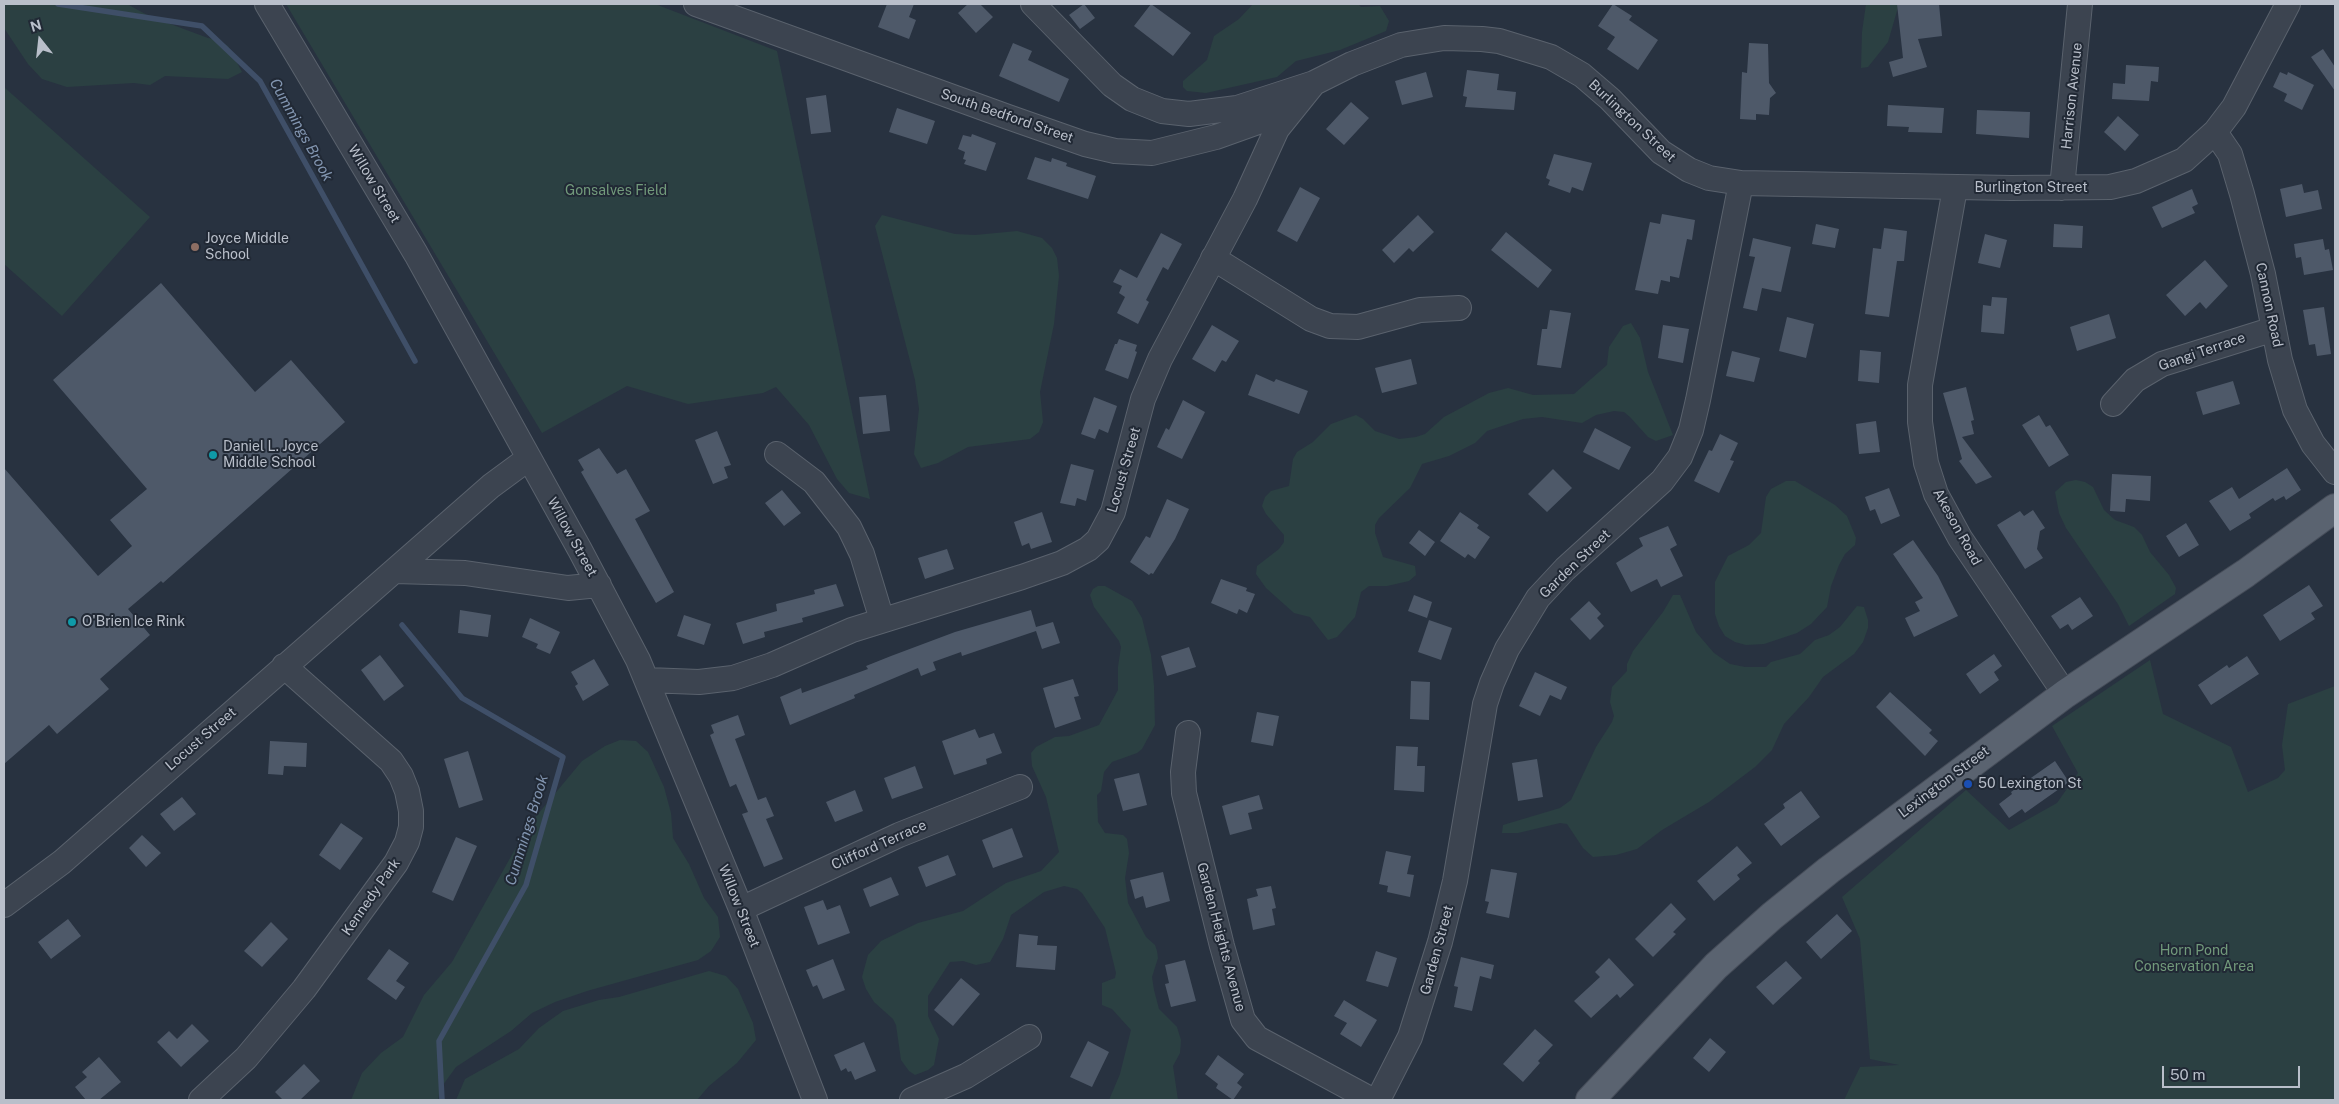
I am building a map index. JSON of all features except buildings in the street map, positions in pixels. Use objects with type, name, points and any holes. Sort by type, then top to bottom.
[{"type":"main road","name":"Lexington Street","points":[[1590,1100],[1686,996],[1772,916],[1934,790],[2065,694],[2246,573],[2335,508]]},
{"type":"street","name":"Willow Street","points":[[267,4],[416,254],[599,585],[646,680],[741,909],[815,1100]]},
{"type":"street","name":"South Bedford Street","points":[[696,4],[1008,117],[1102,148],[1131,153],[1165,151],[1240,130],[1269,116],[1314,83]]},
{"type":"street","name":"Burlington Street","points":[[1034,4],[1112,85],[1132,99],[1162,111],[1189,114],[1223,111],[1314,83],[1352,64],[1401,45],[1444,38],[1499,41],[1551,57],[1582,75],[1610,98],[1649,141],[1673,161],[1703,176],[1741,182],[1955,188],[2110,187],[2144,178],[2184,160],[2215,132],[2241,96],[2288,4]]},
{"type":"street","name":"Harrison Avenue","points":[[2062,188],[2080,4]]},
{"type":"street","name":"Locust Street","points":[[646,680],[699,682],[733,678],[882,620],[1062,562],[1080,554],[1098,540],[1116,502],[1146,389],[1245,199],[1278,129],[1314,83]]},
{"type":"street","name":"Cannon Road","points":[[2215,132],[2227,148],[2234,168],[2263,274],[2282,369],[2295,410],[2313,444],[2335,472]]},
{"type":"street","name":"Garden Street","points":[[1378,1100],[1410,1036],[1440,942],[1455,880],[1483,712],[1492,682],[1507,649],[1538,598],[1565,569],[1662,481],[1680,458],[1691,430],[1698,400],[1741,182]]},
{"type":"street","name":"Akeson Road","points":[[1955,188],[1920,385],[1920,422],[1926,463],[1936,494],[1960,538],[2065,694]]},
{"type":"street","points":[[1213,258],[1311,319],[1330,326],[1358,328],[1420,310],[1458,308]]},
{"type":"street","name":"Gangi Terrace","points":[[2113,404],[2136,380],[2162,364],[2274,329]]},
{"type":"street","points":[[777,454],[814,482],[849,527],[862,554],[882,620]]},
{"type":"street","name":"Locust Street","points":[[4,905],[62,862],[491,486],[529,458]]},
{"type":"street","points":[[395,571],[465,573],[568,588],[599,585]]},
{"type":"street","name":"Kennedy Park","points":[[201,1100],[251,1052],[304,989],[392,870],[403,851],[411,827],[411,811],[407,791],[394,765],[382,752],[284,666]]},
{"type":"street","name":"Garden Heights Avenue","points":[[1188,733],[1183,772],[1184,792],[1226,962],[1243,1020],[1250,1030],[1265,1042],[1372,1100]]},
{"type":"street","name":"Clifford Terrace","points":[[741,909],[900,835],[1020,787]]},
{"type":"street","points":[[912,1100],[966,1076],[1029,1037]]},
{"type":"green space","points":[[4,4],[127,4],[149,16],[218,40],[228,46],[242,72],[228,79],[165,76],[150,85],[134,83],[67,87],[42,79],[28,64],[4,28]]},
{"type":"green space","name":"Gonsalves Field","points":[[286,4],[655,4],[777,51],[870,499],[849,493],[837,479],[809,425],[776,387],[763,393],[688,404],[627,386],[542,433]]},
{"type":"green space","points":[[1253,4],[1358,4],[1361,7],[1380,6],[1389,21],[1386,31],[1340,50],[1296,61],[1277,77],[1206,93],[1187,91],[1183,87],[1183,81],[1207,60],[1214,36],[1239,19]]},
{"type":"green space","points":[[1866,4],[1899,4],[1888,42],[1868,67],[1861,68],[1862,32]]},
{"type":"green space","points":[[4,87],[150,217],[62,316],[4,264]]},
{"type":"green space","points":[[882,215],[955,234],[975,235],[1017,231],[1042,238],[1052,248],[1057,258],[1059,276],[1054,324],[1040,392],[1043,422],[1039,432],[1030,439],[968,447],[938,463],[921,468],[914,454],[919,409],[915,380],[875,226]]},
{"type":"green space","points":[[1631,323],[1640,338],[1648,372],[1673,435],[1656,441],[1648,437],[1624,412],[1614,411],[1596,415],[1582,423],[1542,417],[1523,419],[1487,431],[1475,443],[1449,456],[1422,464],[1410,488],[1379,518],[1375,525],[1375,533],[1383,557],[1415,566],[1416,575],[1409,581],[1387,586],[1369,586],[1361,592],[1355,617],[1337,637],[1328,640],[1310,617],[1294,613],[1266,588],[1256,574],[1257,566],[1279,549],[1284,542],[1284,535],[1266,514],[1262,506],[1265,497],[1271,491],[1289,486],[1293,459],[1297,452],[1313,442],[1331,424],[1356,415],[1375,431],[1399,439],[1416,437],[1425,434],[1444,417],[1489,393],[1508,388],[1533,395],[1574,394],[1607,365],[1609,347],[1623,326]]},
{"type":"green space","points":[[2076,480],[2085,482],[2093,487],[2104,510],[2115,520],[2134,527],[2142,535],[2150,552],[2169,575],[2176,588],[2175,594],[2129,626],[2118,604],[2066,528],[2059,513],[2055,492],[2066,482]]},
{"type":"green space","points":[[1786,481],[1795,481],[1835,505],[1847,516],[1856,538],[1855,545],[1845,554],[1839,565],[1831,586],[1827,607],[1811,624],[1797,633],[1764,644],[1746,645],[1735,642],[1725,636],[1715,614],[1715,582],[1728,556],[1749,545],[1761,533],[1766,497],[1771,489]]},
{"type":"green space","points":[[1098,586],[1105,586],[1132,601],[1142,618],[1151,655],[1155,725],[1142,749],[1137,753],[1112,762],[1104,772],[1101,791],[1097,795],[1098,822],[1105,833],[1123,835],[1127,839],[1129,853],[1125,878],[1128,903],[1146,937],[1155,945],[1158,958],[1152,977],[1159,1009],[1177,1027],[1181,1040],[1180,1053],[1173,1066],[1178,1100],[1109,1100],[1120,1074],[1131,1030],[1112,1009],[1102,1005],[1102,983],[1115,978],[1116,973],[1105,928],[1082,893],[1077,889],[1064,886],[1044,892],[1011,915],[1003,939],[990,962],[976,965],[963,961],[950,962],[928,996],[928,1016],[939,1039],[934,1065],[928,1070],[915,1075],[909,1071],[901,1060],[896,1025],[893,1019],[874,1002],[866,989],[862,977],[868,955],[881,941],[918,923],[963,911],[1006,883],[1041,871],[1059,852],[1046,797],[1032,766],[1031,753],[1036,747],[1055,737],[1069,736],[1099,725],[1118,690],[1118,667],[1121,647],[1119,641],[1094,607],[1090,595],[1093,589]]},
{"type":"green space","points":[[1673,595],[1680,595],[1696,632],[1714,653],[1730,664],[1745,667],[1766,667],[1771,662],[1800,654],[1815,640],[1829,635],[1840,627],[1857,606],[1864,607],[1868,628],[1863,642],[1854,654],[1823,677],[1809,697],[1784,724],[1772,750],[1755,767],[1709,802],[1662,830],[1637,849],[1616,855],[1593,857],[1583,848],[1567,824],[1560,823],[1518,833],[1502,833],[1503,825],[1560,808],[1571,800],[1596,747],[1612,722],[1614,716],[1610,702],[1612,687],[1627,671],[1627,664],[1633,651],[1663,612]]},
{"type":"green space","name":"Horn Pond Conservation Area","points":[[2150,660],[2163,714],[2231,747],[2248,792],[2278,778],[2285,770],[2282,745],[2288,704],[2335,686],[2335,1100],[1844,1100],[1860,1067],[1899,1065],[1870,1059],[1860,939],[1842,897],[1966,790],[2009,830],[2057,803],[2078,773],[2052,726]]},
{"type":"green space","points":[[620,740],[636,741],[648,752],[664,787],[671,813],[673,838],[689,864],[704,898],[718,917],[720,937],[711,951],[698,960],[587,991],[555,1002],[532,1013],[511,1031],[456,1067],[440,1089],[438,1100],[351,1100],[362,1073],[381,1053],[403,1037],[424,995],[452,962],[528,826],[582,761],[605,746]]},
{"type":"green space","points":[[709,971],[726,976],[738,989],[753,1023],[756,1040],[737,1063],[709,1086],[697,1100],[456,1100],[465,1079],[519,1049],[539,1028],[563,1011]]},
{"type":"waterway","name":"Cummings Brook","points":[[58,4],[202,26],[260,81],[415,361]]},
{"type":"waterway","name":"Cummings Brook","points":[[402,625],[462,698],[563,757],[526,885],[439,1041],[442,1100]]},
{"type":"place","name":"Joyce Middle School","points":[[195,247]]},
{"type":"place","name":"Daniel L. Joyce Middle School","points":[[213,455]]},
{"type":"place","name":"O'Brien Ice Rink","points":[[72,622]]},
{"type":"place","name":"50 Lexington St","points":[[1968,784]]}]
